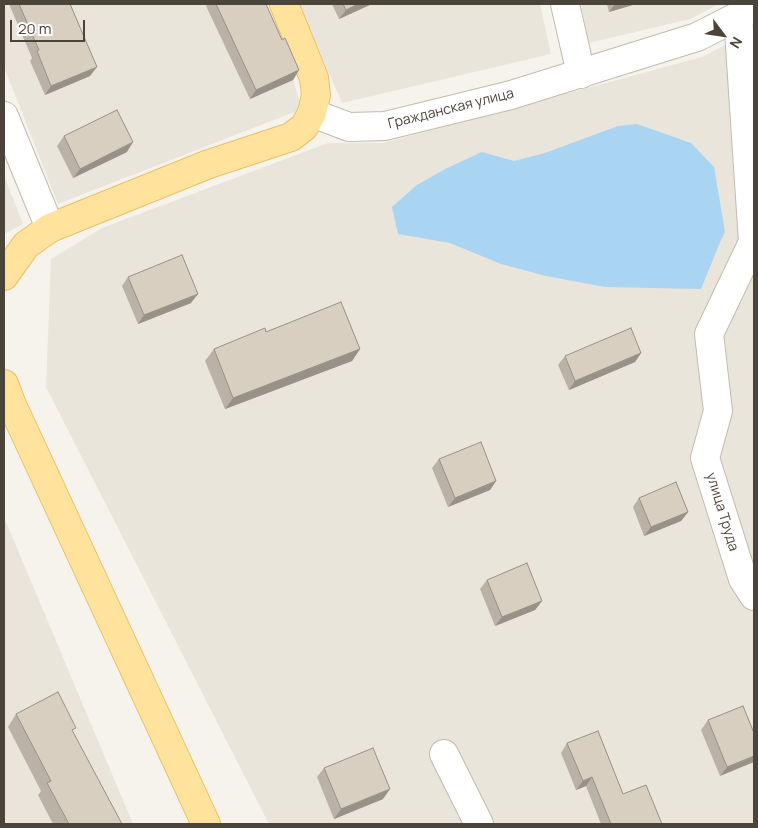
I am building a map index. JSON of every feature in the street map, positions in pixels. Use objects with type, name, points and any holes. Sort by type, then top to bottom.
[{"type":"main road","points":[[4,276],[26,245],[50,228],[209,164],[291,137],[304,127],[312,113],[316,95],[314,78],[297,32],[284,4]]},
{"type":"main road","points":[[4,384],[206,824]]},
{"type":"street","points":[[565,4],[581,74]]},
{"type":"street","name":"Гражданская улица","points":[[312,113],[350,127],[385,126],[511,95],[697,38],[746,12]]},
{"type":"street","name":"улица Труда","points":[[746,12],[754,242],[709,334],[718,411],[706,458],[743,579],[754,596]]},
{"type":"street","points":[[4,116],[50,228]]},
{"type":"street","points":[[444,754],[479,824]]},
{"type":"shaded area","points":[[4,4],[264,4],[283,47],[302,109],[58,204],[4,67]]},
{"type":"shaded area","points":[[299,4],[540,4],[551,54],[342,103]]},
{"type":"shaded area","points":[[581,4],[719,4],[690,19],[589,43]]},
{"type":"shaded area","points":[[754,30],[754,824],[269,824],[46,387],[51,259],[102,228],[328,143],[383,143],[702,57]]},
{"type":"shaded area","points":[[4,176],[23,224],[4,234]]},
{"type":"shaded area","points":[[4,517],[133,824],[4,824]]},
{"type":"water","points":[[637,124],[691,143],[714,167],[725,232],[701,289],[605,287],[546,276],[501,264],[450,243],[398,234],[392,207],[417,185],[447,168],[482,152],[514,161],[545,153],[618,126]]},
{"type":"building","points":[[19,4],[70,4],[97,67],[51,86],[37,51],[39,50]]},
{"type":"building","points":[[216,4],[266,4],[282,40],[285,38],[299,70],[256,90]]},
{"type":"building","points":[[343,4],[358,4],[346,10]]},
{"type":"building","points":[[117,110],[133,142],[80,169],[64,136]]},
{"type":"building","points":[[182,255],[198,294],[144,315],[128,277]]},
{"type":"building","points":[[341,302],[360,349],[233,398],[214,349],[265,328],[266,332]]},
{"type":"building","points":[[631,328],[641,353],[575,381],[565,356]]},
{"type":"building","points":[[481,442],[496,481],[455,498],[439,459]]},
{"type":"building","points":[[676,482],[688,512],[651,527],[639,498]]},
{"type":"building","points":[[527,563],[542,601],[502,617],[487,580]]},
{"type":"building","points":[[58,692],[76,728],[72,730],[122,824],[69,824],[47,783],[51,781],[16,714]]},
{"type":"building","points":[[743,706],[754,733],[754,756],[727,767],[708,720]]},
{"type":"building","points":[[598,731],[623,794],[646,785],[662,824],[611,824],[592,777],[583,781],[567,743]]},
{"type":"building","points":[[373,748],[390,789],[341,809],[324,768]]}]
